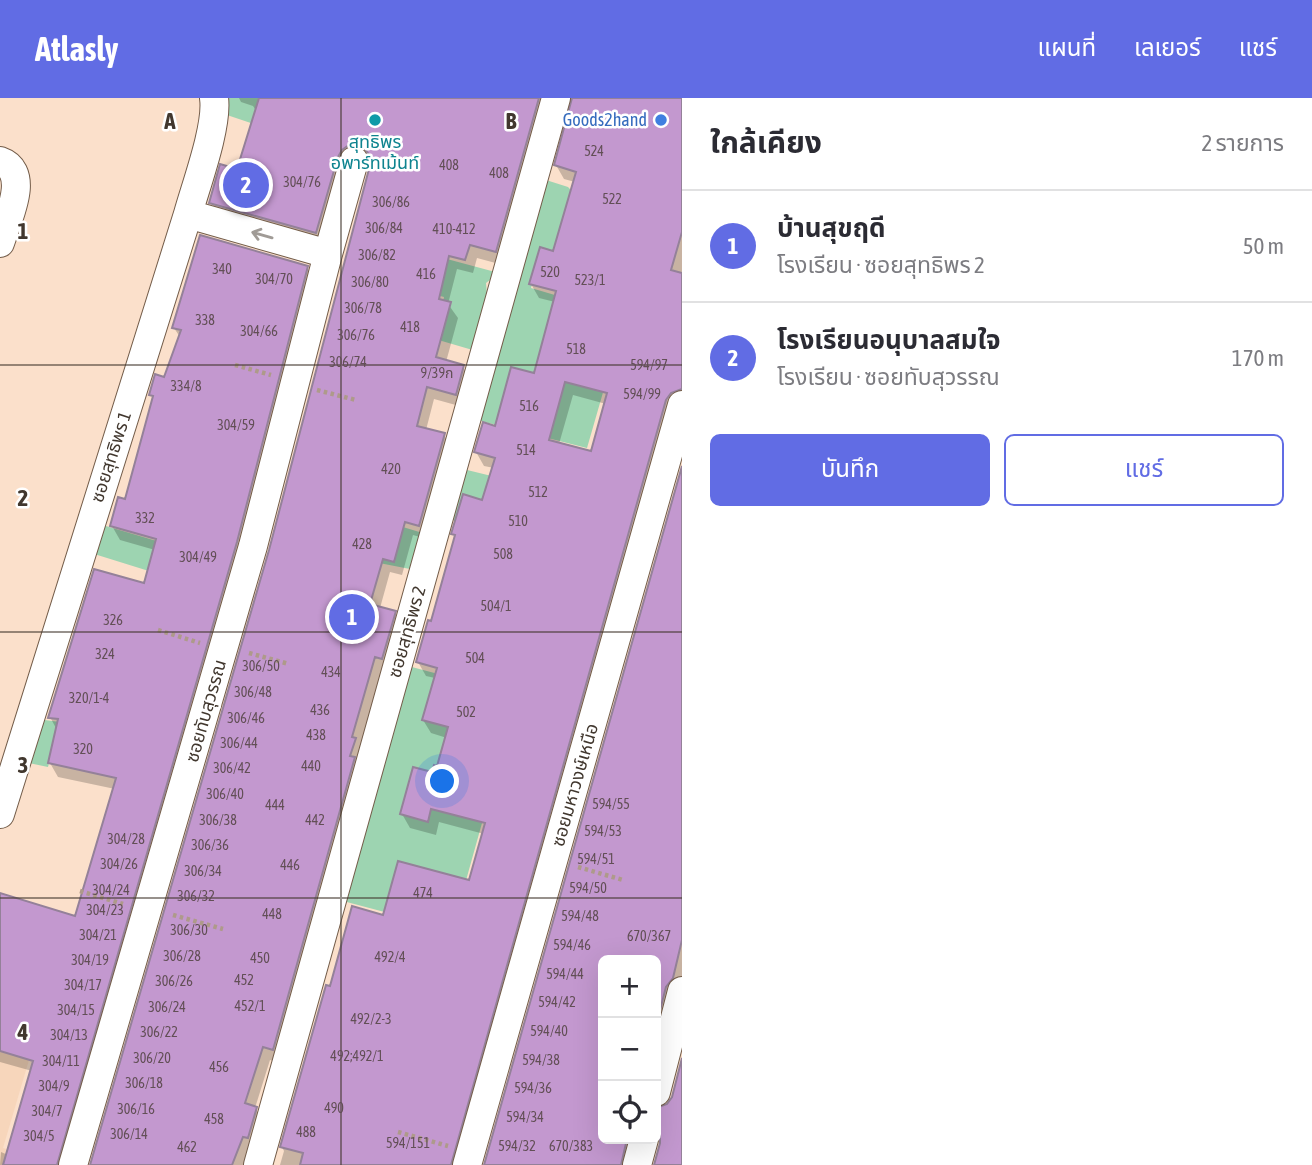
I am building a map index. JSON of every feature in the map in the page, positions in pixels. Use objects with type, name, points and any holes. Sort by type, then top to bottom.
[{"type":"street","name":"ซอยสุทธิพร 1","points":[[0,814],[188,214],[211,128],[214,98]]},
{"type":"street","name":"ซอยสุทธิพร 2","points":[[258,1165],[556,98]]},
{"type":"street","points":[[0,161],[8,164],[14,172],[17,187],[0,243]]},
{"type":"street","name":"ซอยทับสุวรรณ","points":[[73,1165],[224,648],[354,161]]},
{"type":"street","points":[[188,214],[328,254]]},
{"type":"street","name":"ซอยมหาวงษ์เหนือ","points":[[469,1159],[682,405]]},
{"type":"street","points":[[659,1081],[682,991]]},
{"type":"street","points":[[637,1165],[643,1144]]},
{"type":"path","points":[[235,365],[356,400]]},
{"type":"path","points":[[158,630],[289,664]]},
{"type":"path","points":[[554,859],[623,880]]},
{"type":"path","points":[[80,891],[223,929]]},
{"type":"path","points":[[398,1132],[469,1159]]},
{"type":"shaded area","points":[[0,892],[71,918],[3,1148],[57,1165],[0,1165]]},
{"type":"green space","points":[[223,98],[267,98],[280,133],[227,115]]},
{"type":"green space","points":[[546,180],[568,187],[587,207],[556,255],[542,252],[531,288],[599,308],[604,389],[587,448],[477,420]]},
{"type":"green space","points":[[395,245],[499,273],[486,283],[488,307],[476,351],[435,339],[444,297],[386,282]]},
{"type":"green space","points":[[463,469],[512,481],[489,531],[449,519]]},
{"type":"green space","points":[[383,521],[426,534],[415,570],[374,562]]},
{"type":"green space","points":[[99,524],[160,542],[152,572],[91,553]]},
{"type":"green space","points":[[408,666],[518,695],[460,814],[482,823],[465,884],[392,914],[343,901]]},
{"type":"green space","points":[[37,719],[60,722],[48,767],[24,762]]},
{"type":"building","points":[[259,98],[539,98],[496,252],[470,245],[465,260],[449,256],[439,299],[451,302],[436,357],[464,365],[456,395],[427,387],[417,426],[445,433],[419,526],[405,522],[394,562],[383,559],[370,604],[396,611],[382,659],[375,657],[352,737],[356,738],[350,756],[355,757],[273,1050],[263,1047],[245,1103],[257,1107],[248,1138],[243,1137],[232,1165],[90,1165],[269,550],[370,165],[370,156],[359,145],[349,145],[342,150],[316,233],[209,203],[220,164],[237,169]]},
{"type":"building","points":[[572,98],[682,98],[682,232],[671,270],[682,273],[682,389],[671,393],[666,400],[451,1165],[300,1165],[303,1153],[280,1147],[326,985],[330,986],[352,906],[383,915],[398,861],[469,880],[485,823],[431,809],[428,822],[400,814],[413,767],[432,772],[434,765],[437,766],[448,727],[422,720],[437,668],[416,662],[428,620],[431,621],[455,535],[451,534],[463,494],[482,500],[495,458],[474,452],[483,422],[495,426],[511,367],[534,373],[556,291],[529,284],[540,247],[553,251],[576,172],[554,165]],"holes":[[[565,382],[607,393],[591,451],[549,440]]]},
{"type":"building","points":[[200,235],[308,266],[237,542],[57,1165],[3,1165],[33,1061],[0,1051],[0,893],[75,916],[116,778],[48,763],[58,719],[48,718],[94,569],[144,583],[156,539],[110,526],[118,497],[125,499],[153,396],[149,395],[155,374],[164,377],[181,330],[172,328]]},
{"type":"building","points":[[682,466],[682,940],[673,978],[666,987],[661,1006],[661,955],[598,955],[598,1144],[626,1144],[621,1165],[484,1165]]},
{"type":"building","points":[[682,1058],[682,1165],[654,1165],[661,1144],[661,1106],[667,1104],[672,1097]]},
{"type":"place","name":"สุทธิพร อพาร์ทเม้นท์","points":[[375,120]]},
{"type":"place","name":"Goods2hand","points":[[661,120]]},
{"type":"place","name":"โรงเรียนอนุบาลสมใจ","points":[[246,185]]},
{"type":"place","name":"บ้านสุขฤดี","points":[[352,617]]}]
